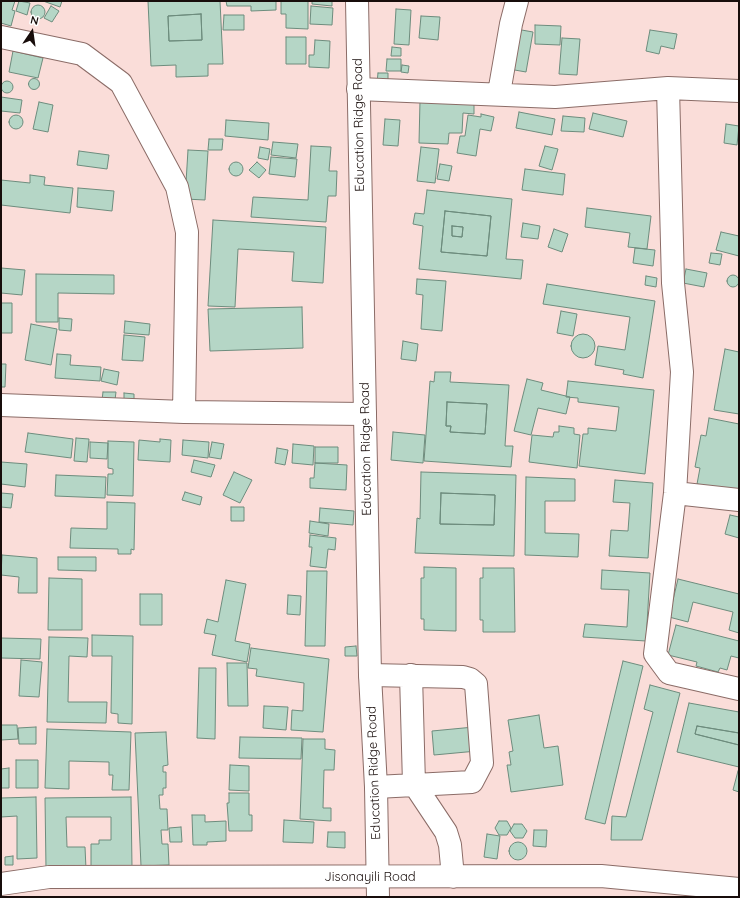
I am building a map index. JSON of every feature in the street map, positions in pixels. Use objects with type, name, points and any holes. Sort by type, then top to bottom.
[{"type":"street","name":"Education Ridge Road","points":[[357,1],[370,675],[376,787],[378,887]]},
{"type":"street","points":[[499,93],[511,24],[517,1]]},
{"type":"street","points":[[1,37],[82,54],[121,83],[177,186],[188,232],[184,412]]},
{"type":"street","points":[[358,89],[499,93],[556,97],[668,88],[739,91]]},
{"type":"street","points":[[668,88],[673,283],[682,372],[675,493],[655,654],[669,673],[739,689]]},
{"type":"street","points":[[1,405],[184,412],[365,414]]},
{"type":"street","points":[[675,493],[739,500]]},
{"type":"street","points":[[370,675],[463,677],[470,679],[476,684],[482,763],[472,782],[376,787]]},
{"type":"street","points":[[411,675],[414,784],[446,832],[450,845],[452,877]]},
{"type":"street","name":"Jisonayili Road","points":[[1,884],[49,877],[378,887],[452,877],[601,876],[739,889]]},
{"type":"building","points":[[1,1],[15,1],[12,10],[15,11],[11,26],[1,23]]},
{"type":"building","points":[[19,1],[30,3],[27,15],[16,11]]},
{"type":"building","points":[[43,1],[62,1],[60,7]]},
{"type":"building","points":[[148,1],[220,1],[223,64],[208,64],[208,76],[176,77],[176,65],[151,66]],"holes":[[[201,14],[202,40],[169,41],[168,16]]]},
{"type":"building","points":[[226,1],[276,1],[276,10],[251,11],[251,6],[227,6]]},
{"type":"building","points":[[281,1],[308,1],[308,29],[286,28],[286,14],[281,14]]},
{"type":"building","points":[[312,1],[332,1],[332,6],[312,4]]},
{"type":"building","points":[[35,5],[41,5],[45,9],[45,15],[41,19],[35,19],[31,15],[31,9]]},
{"type":"building","points":[[51,6],[59,11],[52,22],[44,18]]},
{"type":"building","points":[[311,6],[333,8],[332,25],[310,24]]},
{"type":"building","points":[[396,9],[411,10],[409,45],[394,44]]},
{"type":"building","points":[[201,14],[202,40],[169,41],[168,16]]},
{"type":"building","points":[[224,15],[244,15],[244,30],[223,30]]},
{"type":"building","points":[[421,16],[440,17],[438,40],[419,38]]},
{"type":"building","points":[[535,25],[561,26],[560,45],[535,44]]},
{"type":"building","points":[[516,29],[533,32],[526,72],[509,69]]},
{"type":"building","points":[[650,30],[677,34],[674,49],[661,46],[659,54],[646,51]]},
{"type":"building","points":[[286,37],[306,37],[306,64],[286,64]]},
{"type":"building","points":[[562,38],[580,39],[577,75],[559,74]]},
{"type":"building","points":[[315,40],[330,41],[329,68],[309,67],[309,55],[314,55]]},
{"type":"building","points":[[392,47],[401,48],[401,56],[391,56]]},
{"type":"building","points":[[13,51],[43,58],[38,78],[9,72]]},
{"type":"building","points":[[387,59],[401,59],[401,71],[386,71]]},
{"type":"building","points":[[402,65],[409,66],[408,73],[401,72]]},
{"type":"building","points":[[378,73],[388,73],[388,84],[377,83]]},
{"type":"building","points":[[34,78],[38,80],[40,84],[38,88],[34,90],[30,88],[28,84],[30,80]]},
{"type":"building","points":[[5,81],[9,81],[13,87],[9,93],[5,93],[1,89],[1,85]]},
{"type":"building","points":[[1,97],[22,100],[20,113],[1,111]]},
{"type":"building","points":[[420,101],[474,103],[474,114],[463,113],[462,133],[449,133],[448,144],[419,143]]},
{"type":"building","points":[[39,102],[53,105],[48,132],[33,129]]},
{"type":"building","points":[[519,112],[555,119],[552,135],[516,128]]},
{"type":"building","points":[[593,113],[627,121],[623,137],[589,129]]},
{"type":"building","points":[[481,114],[494,117],[491,131],[480,129],[476,156],[457,153],[460,136],[465,136],[468,115],[481,117]]},
{"type":"building","points":[[13,115],[19,115],[23,119],[23,125],[19,129],[13,129],[9,125],[9,119]]},
{"type":"building","points":[[563,116],[585,118],[584,132],[561,131]]},
{"type":"building","points":[[385,119],[400,120],[398,146],[383,145]]},
{"type":"building","points":[[226,120],[269,123],[268,140],[225,136]]},
{"type":"building","points":[[726,124],[739,126],[737,145],[724,143]]},
{"type":"building","points":[[209,139],[223,139],[222,150],[208,150]]},
{"type":"building","points":[[273,142],[298,144],[296,158],[271,155]]},
{"type":"building","points":[[311,146],[331,147],[329,171],[337,171],[336,196],[328,196],[326,222],[251,217],[253,197],[308,200]]},
{"type":"building","points":[[545,146],[558,149],[552,170],[539,166]]},
{"type":"building","points":[[260,147],[270,149],[268,160],[258,158]]},
{"type":"building","points":[[421,147],[439,149],[435,183],[417,181]]},
{"type":"building","points":[[188,150],[208,151],[205,200],[185,199]]},
{"type":"building","points":[[79,151],[109,155],[107,169],[77,165]]},
{"type":"building","points":[[271,157],[297,159],[295,177],[269,174]]},
{"type":"building","points":[[233,162],[239,162],[243,166],[243,172],[239,176],[233,176],[229,172],[229,166]]},
{"type":"building","points":[[257,162],[266,170],[259,178],[249,170]]},
{"type":"building","points":[[440,164],[452,166],[449,181],[437,179]]},
{"type":"building","points":[[525,169],[565,174],[563,195],[522,190]]},
{"type":"building","points":[[30,175],[45,177],[44,185],[73,188],[70,213],[1,205],[1,180],[30,183]]},
{"type":"building","points":[[78,188],[114,191],[112,211],[77,207]]},
{"type":"building","points":[[427,190],[512,199],[506,259],[523,260],[521,279],[419,269],[423,226],[413,224],[415,213],[424,214]],"holes":[[[445,211],[491,216],[487,256],[441,252]]]},
{"type":"building","points":[[587,208],[651,216],[647,249],[628,247],[630,233],[585,227]]},
{"type":"building","points":[[445,211],[491,216],[487,256],[441,252]],"holes":[[[452,226],[463,227],[462,237],[452,236]]]},
{"type":"building","points":[[213,220],[326,227],[323,283],[292,281],[294,252],[238,249],[235,307],[208,306]]},
{"type":"building","points":[[523,223],[540,226],[538,239],[521,237]]},
{"type":"building","points":[[452,226],[463,227],[462,237],[452,236]]},
{"type":"building","points":[[554,229],[568,234],[562,252],[548,247]]},
{"type":"building","points":[[721,232],[739,236],[739,256],[716,250]]},
{"type":"building","points":[[635,248],[655,250],[653,266],[633,263]]},
{"type":"building","points":[[711,253],[722,254],[720,265],[709,263]]},
{"type":"building","points":[[1,268],[25,270],[22,295],[1,293]]},
{"type":"building","points":[[686,269],[707,273],[704,287],[683,283]]},
{"type":"building","points":[[36,274],[114,275],[114,294],[58,293],[58,322],[36,322]]},
{"type":"building","points":[[735,275],[738,276],[738,286],[731,287],[728,286],[727,279],[728,276]]},
{"type":"building","points":[[646,276],[657,278],[656,287],[645,285]]},
{"type":"building","points":[[417,279],[446,281],[442,331],[421,329],[423,295],[416,294]]},
{"type":"building","points":[[547,284],[655,301],[643,378],[623,374],[624,370],[595,365],[598,346],[625,350],[630,317],[543,304]]},
{"type":"building","points":[[1,303],[12,303],[12,333],[1,333]]},
{"type":"building","points":[[302,307],[303,348],[210,351],[208,309]]},
{"type":"building","points":[[561,311],[577,314],[573,336],[557,333]]},
{"type":"building","points":[[59,318],[72,319],[71,331],[59,330]]},
{"type":"building","points":[[125,321],[150,324],[149,335],[124,333]]},
{"type":"building","points":[[31,324],[57,329],[51,365],[25,360]]},
{"type":"building","points":[[583,334],[588,335],[594,341],[594,351],[588,357],[583,358],[578,357],[572,351],[571,346],[572,341],[578,335]]},
{"type":"building","points":[[124,335],[145,337],[143,361],[122,360]]},
{"type":"building","points":[[403,341],[418,344],[416,361],[401,359]]},
{"type":"building","points":[[725,349],[739,352],[739,414],[714,410]]},
{"type":"building","points":[[57,354],[71,355],[70,365],[101,367],[100,381],[55,378]]},
{"type":"building","points":[[1,364],[6,364],[5,387],[1,387]]},
{"type":"building","points":[[104,369],[119,372],[117,385],[101,381]]},
{"type":"building","points":[[435,372],[451,372],[450,382],[509,385],[505,446],[513,446],[511,467],[424,461],[430,381],[434,382]],"holes":[[[447,402],[487,404],[485,434],[450,432],[451,426],[446,426]]]},
{"type":"building","points":[[527,379],[543,383],[541,390],[570,397],[566,414],[538,408],[531,435],[514,431]]},
{"type":"building","points":[[568,381],[654,390],[645,474],[579,466],[583,434],[588,434],[588,428],[616,431],[619,407],[578,402],[578,398],[566,397]]},
{"type":"building","points":[[103,392],[116,392],[115,400],[102,400]]},
{"type":"building","points":[[124,393],[134,394],[134,400],[124,400]]},
{"type":"building","points":[[447,402],[487,404],[485,434],[450,432],[451,426],[446,426]]},
{"type":"building","points":[[709,418],[739,424],[739,492],[697,484],[700,468],[695,467],[701,435],[706,436]]},
{"type":"building","points":[[559,426],[574,428],[574,434],[580,435],[577,468],[529,462],[532,435],[553,437],[554,432],[559,432]]},
{"type":"building","points":[[393,432],[425,435],[423,463],[391,460]]},
{"type":"building","points":[[28,433],[73,439],[71,458],[25,452]]},
{"type":"building","points":[[76,438],[89,439],[87,462],[74,461]]},
{"type":"building","points":[[160,439],[171,440],[170,462],[138,460],[139,440],[160,442]]},
{"type":"building","points":[[183,440],[209,442],[208,458],[182,455]]},
{"type":"building","points":[[108,441],[134,442],[133,496],[107,495],[108,474],[113,474],[113,469],[108,468]]},
{"type":"building","points":[[90,442],[108,443],[107,459],[90,458]]},
{"type":"building","points":[[212,442],[224,444],[221,459],[209,457]]},
{"type":"building","points":[[293,444],[314,446],[313,465],[292,463]]},
{"type":"building","points":[[315,447],[338,447],[338,463],[315,463]]},
{"type":"building","points":[[277,448],[288,450],[285,465],[275,463]]},
{"type":"building","points":[[194,460],[215,465],[211,477],[191,472]]},
{"type":"building","points":[[1,462],[27,464],[25,487],[1,484]]},
{"type":"building","points":[[315,463],[347,465],[346,490],[310,488],[310,478],[314,478]]},
{"type":"building","points":[[234,472],[252,480],[240,503],[223,495]]},
{"type":"building","points":[[421,472],[516,475],[514,556],[415,553],[417,518],[420,519]],"holes":[[[441,493],[495,495],[494,525],[440,524]]]},
{"type":"building","points":[[56,475],[106,477],[105,498],[55,496]]},
{"type":"building","points":[[526,477],[575,479],[575,501],[545,501],[545,533],[579,534],[578,557],[525,555]]},
{"type":"building","points":[[615,480],[653,483],[648,558],[609,556],[611,530],[628,531],[630,503],[613,502]]},
{"type":"building","points":[[185,492],[202,497],[200,505],[182,500]]},
{"type":"building","points":[[1,493],[13,494],[11,508],[1,507]]},
{"type":"building","points":[[441,493],[495,495],[494,525],[440,524]]},
{"type":"building","points":[[107,502],[135,503],[134,550],[131,549],[131,554],[118,554],[118,549],[70,548],[71,528],[107,529]]},
{"type":"building","points":[[231,507],[244,507],[244,521],[231,521]]},
{"type":"building","points":[[320,508],[354,511],[353,525],[319,522]]},
{"type":"building","points":[[730,515],[739,517],[739,538],[725,534]]},
{"type":"building","points":[[310,521],[329,524],[328,536],[309,533]]},
{"type":"building","points":[[310,535],[336,538],[335,550],[328,549],[326,568],[310,566],[312,547],[309,547]]},
{"type":"building","points":[[2,555],[37,558],[37,593],[18,593],[19,577],[1,575]]},
{"type":"building","points":[[58,557],[96,557],[96,571],[58,570]]},
{"type":"building","points":[[424,567],[456,568],[456,631],[424,630],[424,619],[421,619],[421,578],[424,578]]},
{"type":"building","points":[[483,568],[514,568],[515,632],[483,632],[483,620],[480,620],[480,578],[483,578]]},
{"type":"building","points":[[602,570],[650,573],[646,641],[583,637],[585,624],[627,627],[629,590],[601,589]]},
{"type":"building","points":[[307,571],[327,571],[325,646],[305,646]]},
{"type":"building","points":[[49,578],[82,579],[82,630],[48,630]]},
{"type":"building","points":[[678,579],[739,594],[739,633],[729,630],[733,612],[693,602],[688,622],[669,617]]},
{"type":"building","points":[[226,580],[246,584],[235,641],[250,644],[247,662],[212,655],[216,635],[204,633],[207,619],[218,622]]},
{"type":"building","points":[[140,594],[162,594],[162,625],[140,625]]},
{"type":"building","points":[[288,595],[301,596],[300,615],[287,614]]},
{"type":"building","points":[[676,625],[739,641],[739,658],[731,656],[727,670],[720,668],[718,672],[696,666],[697,662],[668,655]]},
{"type":"building","points":[[92,635],[133,636],[132,724],[118,723],[118,714],[111,713],[112,656],[92,656]]},
{"type":"building","points":[[49,637],[88,638],[87,657],[69,656],[68,702],[107,702],[106,723],[47,722]]},
{"type":"building","points":[[1,638],[41,639],[40,659],[1,658]]},
{"type":"building","points":[[356,646],[357,656],[345,656],[345,647]]},
{"type":"building","points":[[251,648],[329,659],[323,732],[291,730],[292,710],[303,711],[304,683],[256,676],[257,669],[248,668]]},
{"type":"building","points":[[21,660],[42,662],[39,697],[19,696]]},
{"type":"building","points":[[623,661],[643,666],[605,824],[585,819]]},
{"type":"building","points":[[227,663],[247,663],[248,706],[228,706]]},
{"type":"building","points":[[199,668],[216,668],[215,739],[197,738]]},
{"type":"building","points":[[650,685],[680,693],[642,840],[611,840],[612,816],[626,817],[653,712],[644,709]]},
{"type":"building","points":[[689,703],[739,712],[739,733],[697,726],[695,734],[739,745],[739,767],[677,752]]},
{"type":"building","points":[[264,706],[288,707],[286,730],[263,728]]},
{"type":"building","points":[[539,715],[544,748],[558,746],[563,785],[511,792],[507,765],[511,765],[509,752],[513,751],[508,720]]},
{"type":"building","points":[[1,725],[17,725],[18,739],[1,740]]},
{"type":"building","points":[[697,726],[739,733],[739,745],[695,734]]},
{"type":"building","points":[[36,727],[36,744],[19,744],[18,728]]},
{"type":"building","points":[[474,727],[477,751],[434,755],[432,731]]},
{"type":"building","points":[[47,729],[131,732],[129,790],[112,790],[113,775],[109,775],[109,762],[69,761],[69,789],[45,788]]},
{"type":"building","points":[[166,732],[168,765],[163,766],[163,772],[166,772],[166,788],[163,788],[163,795],[159,795],[160,809],[167,809],[168,830],[161,830],[162,844],[168,844],[169,865],[141,866],[135,733]]},
{"type":"building","points":[[240,737],[302,738],[301,759],[239,758]]},
{"type":"building","points":[[303,739],[325,739],[325,749],[335,750],[334,770],[324,770],[323,808],[331,808],[331,821],[300,819]]},
{"type":"building","points":[[16,760],[38,760],[38,788],[16,788]]},
{"type":"building","points":[[230,765],[249,766],[249,791],[229,790]]},
{"type":"building","points":[[9,768],[9,788],[1,788],[1,769]]},
{"type":"building","points":[[739,771],[739,792],[733,790]]},
{"type":"building","points":[[229,793],[249,793],[249,815],[252,815],[252,831],[229,831],[227,803],[229,803]]},
{"type":"building","points":[[36,797],[37,858],[17,859],[17,816],[1,817],[1,798]]},
{"type":"building","points":[[131,797],[132,867],[91,867],[91,844],[99,844],[99,840],[111,840],[111,817],[66,817],[67,847],[85,847],[86,869],[46,869],[45,798]]},
{"type":"building","points":[[192,815],[205,815],[205,822],[226,821],[226,841],[207,842],[207,845],[193,845]]},
{"type":"building","points":[[284,820],[314,822],[313,843],[283,842]]},
{"type":"building","points":[[499,821],[507,821],[511,828],[507,835],[499,835],[495,828]]},
{"type":"building","points":[[514,824],[522,824],[527,831],[523,838],[515,838],[510,831]]},
{"type":"building","points":[[181,827],[182,842],[170,842],[169,828]]},
{"type":"building","points":[[534,830],[547,830],[546,847],[533,846]]},
{"type":"building","points":[[328,832],[345,832],[345,848],[327,847]]},
{"type":"building","points":[[487,834],[500,836],[497,859],[484,857]]},
{"type":"building","points":[[518,842],[524,845],[527,851],[524,857],[518,860],[512,857],[509,851],[512,845]]},
{"type":"building","points":[[13,856],[13,865],[5,865],[5,857]]}]
